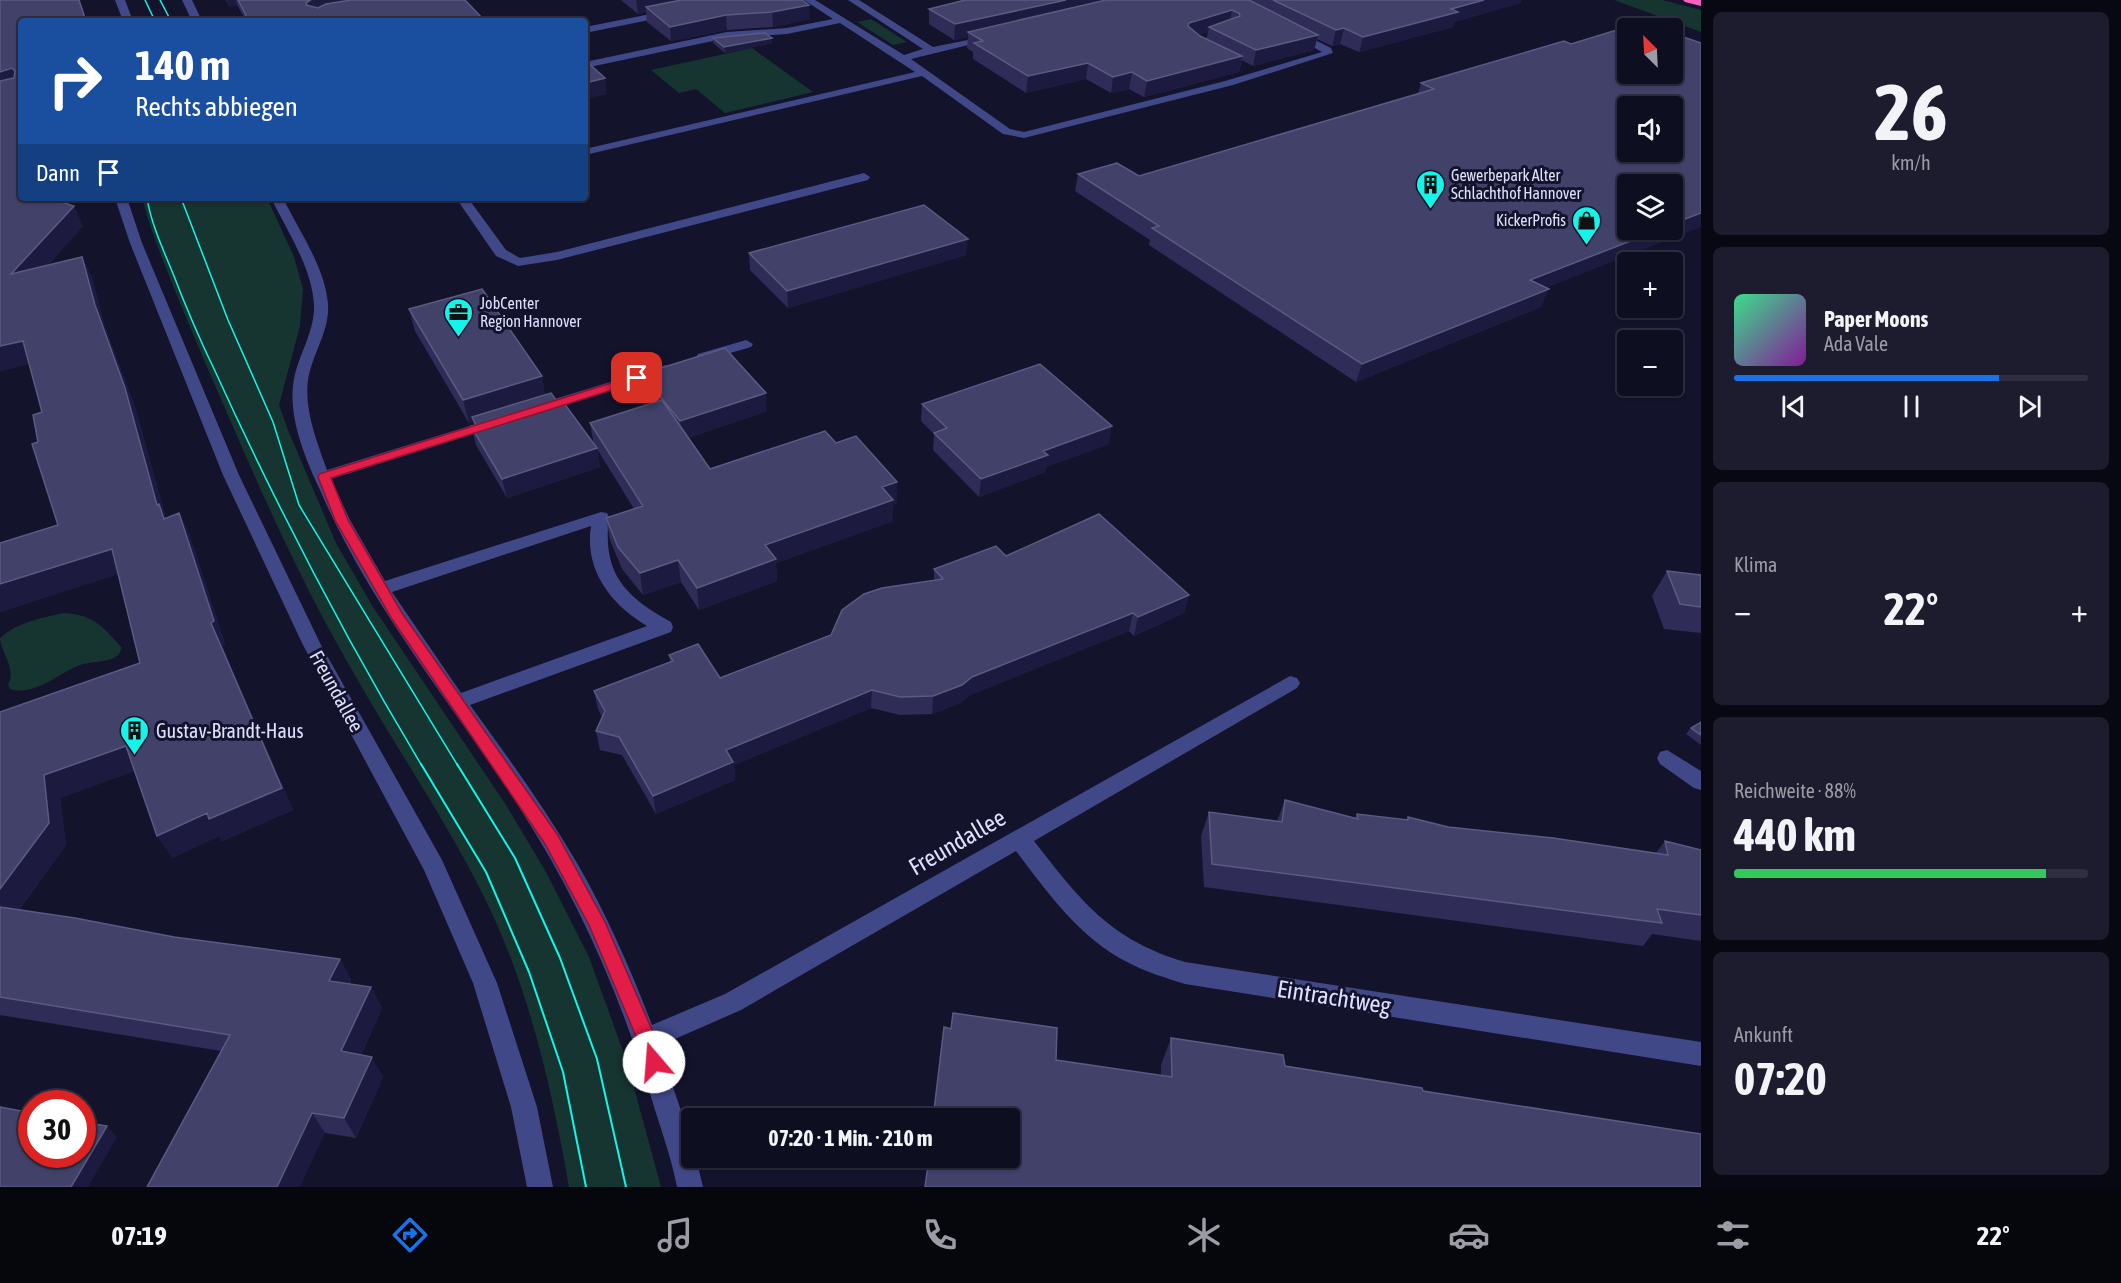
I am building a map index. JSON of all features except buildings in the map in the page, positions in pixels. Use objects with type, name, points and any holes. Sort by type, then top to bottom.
[{"type":"highway","points":[[1688,0],[1701,3]]},
{"type":"street","points":[[120,0],[127,18]]},
{"type":"street","points":[[187,0],[196,18]]},
{"type":"street","points":[[809,0],[904,59],[1007,132],[1024,135],[1258,75],[1328,53],[1327,50],[1287,30]]},
{"type":"street","points":[[853,0],[931,50]]},
{"type":"street","points":[[588,29],[676,12]]},
{"type":"street","points":[[588,64],[727,35],[787,31],[841,20]]},
{"type":"street","points":[[904,59],[914,54],[1001,34]]},
{"type":"street","points":[[1239,66],[1258,75]]},
{"type":"street","points":[[588,151],[923,73]]},
{"type":"street","points":[[464,201],[501,253],[518,262],[557,256],[864,177]]},
{"type":"street","name":"Freundallee","points":[[121,201],[231,475],[312,645],[434,867],[485,983],[524,1107],[540,1187]]},
{"type":"street","points":[[278,201],[316,280],[321,304],[319,327],[300,382],[300,410],[341,520],[397,616],[556,849],[597,922],[647,1039],[690,1187]]},
{"type":"street","points":[[324,477],[746,344]]},
{"type":"street","points":[[381,589],[601,518],[598,548],[606,577],[617,593],[634,610],[664,627],[456,702]]},
{"type":"street","name":"Freundallee","points":[[647,1039],[733,1002],[1290,683]]},
{"type":"street","points":[[1667,758],[1701,782]]},
{"type":"street","name":"Eintrachtweg","points":[[1018,838],[1068,900],[1104,935],[1136,956],[1185,974],[1701,1054]]},
{"type":"green space","points":[[1614,0],[1662,0],[1701,10],[1701,32],[1683,25],[1683,18],[1663,18]]},
{"type":"green space","points":[[871,19],[907,42],[893,45],[857,22]]},
{"type":"green space","points":[[752,48],[813,92],[725,113],[696,89],[679,93],[651,70]]},
{"type":"green space","points":[[144,201],[268,201],[294,257],[303,289],[300,326],[279,405],[288,430],[336,543],[373,607],[506,805],[546,872],[589,957],[627,1062],[661,1187],[569,1187],[556,1119],[531,1018],[495,920],[445,824],[352,670],[297,567],[187,320],[148,218]]},
{"type":"green space","points":[[64,613],[83,616],[98,623],[122,648],[119,654],[109,660],[80,665],[28,690],[10,689],[8,685],[10,667],[0,638],[22,624]]},
{"type":"tram line","points":[[145,0],[154,18]]},
{"type":"tram line","points":[[160,0],[169,18]]},
{"type":"tram line","points":[[148,201],[157,235],[187,309],[263,472],[339,621],[422,766]]},
{"type":"tram line","points":[[182,201],[228,320],[273,422],[299,505],[458,766]]},
{"type":"tram line","points":[[421,764],[486,872],[529,972],[563,1072],[586,1187]]},
{"type":"tram line","points":[[457,764],[515,858],[560,958],[597,1059],[626,1187]]},
{"type":"place","name":"Gewerbepark Alter Schlachthof Hannover","points":[[1430,210]]},
{"type":"place","name":"KickerProfis","points":[[1587,246]]},
{"type":"place","name":"JobCenter Region Hannover","points":[[459,338]]},
{"type":"place","name":"Gustav-Brandt-Haus","points":[[135,756]]},
{"type":"route","points":[[637,378],[324,477],[341,520],[397,616],[551,839],[597,922],[647,1039],[654,1062]]}]
